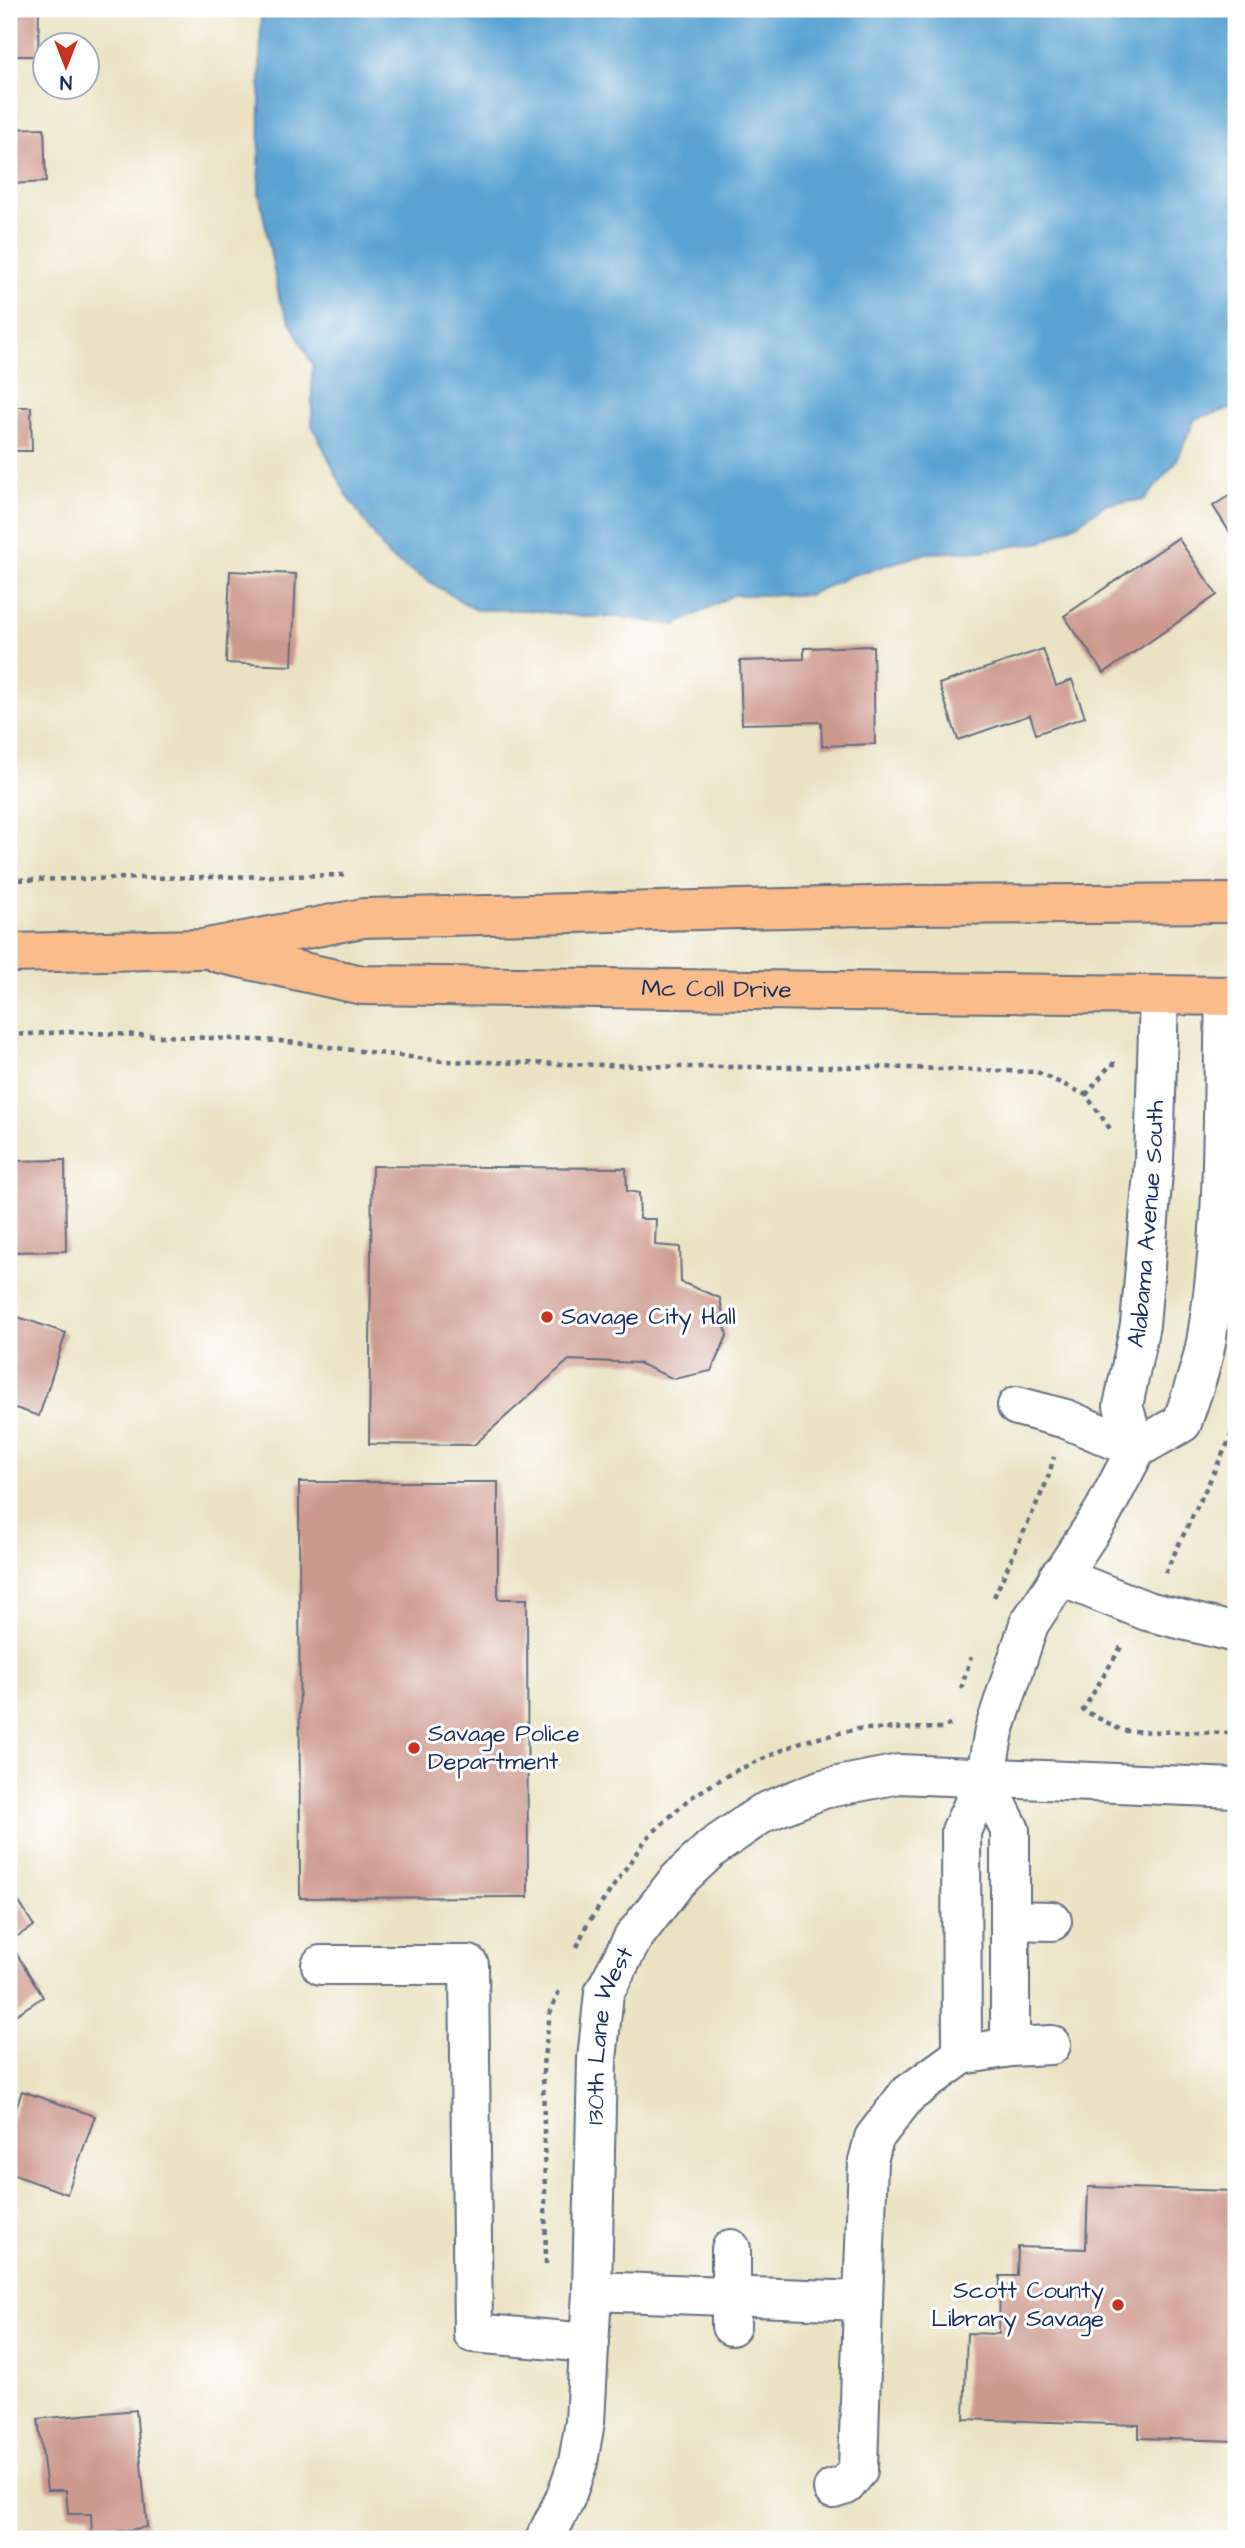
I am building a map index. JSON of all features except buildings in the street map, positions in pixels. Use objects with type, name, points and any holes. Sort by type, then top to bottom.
[{"type":"main road","name":"Mc Coll Drive","points":[[9,953],[202,949],[363,918],[911,905],[1236,903]]},
{"type":"main road","name":"Mc Coll Drive","points":[[202,949],[362,985],[1231,996]]},
{"type":"street","name":"Alabama Avenue South","points":[[1136,1449],[1123,1406],[1140,1325],[1144,1284],[1154,1161],[1159,996]]},
{"type":"street","points":[[962,2055],[961,1831],[985,1779],[994,1731],[1029,1624],[1103,1512],[1136,1449],[1182,1423],[1226,1272],[1221,1163],[1231,996]]},
{"type":"street","points":[[1017,1406],[1066,1419],[1136,1449]]},
{"type":"street","points":[[1059,1576],[1147,1611],[1220,1630],[1236,1601]]},
{"type":"street","name":"130th Lane West","points":[[550,2538],[578,2462],[585,2422],[592,2291],[597,2059],[604,1993],[633,1938],[677,1881],[712,1848],[763,1812],[823,1789],[900,1774],[1236,1788]]},
{"type":"street","points":[[985,1779],[1010,1830],[1010,2047]]},
{"type":"street","points":[[1010,1920],[1052,1921]]},
{"type":"street","points":[[321,1965],[469,1965],[473,2333],[590,2343]]},
{"type":"street","points":[[833,2489],[846,2485],[858,2470],[868,2161],[874,2138],[907,2095],[962,2055],[1010,2047],[1051,2045]]},
{"type":"street","points":[[731,2249],[731,2311]]},
{"type":"street","points":[[592,2291],[731,2311],[863,2301]]},
{"type":"path","points":[[9,1035],[67,1032],[280,1041],[442,1061],[1037,1072],[1086,1096],[1111,1129],[1112,1142]]},
{"type":"path","points":[[1236,1415],[1229,1441],[1147,1611],[1138,1619],[1083,1710],[1123,1731],[1236,1733]]},
{"type":"path","points":[[992,1603],[1047,1481],[1066,1419]]},
{"type":"path","points":[[959,1700],[963,1677],[972,1653]]},
{"type":"path","points":[[576,1951],[586,1926],[646,1839],[690,1798],[733,1772],[802,1742],[857,1729],[942,1728],[956,1722]]},
{"type":"path","points":[[546,2264],[543,2065],[550,2013],[561,1988]]},
{"type":"water","points":[[261,9],[1236,9],[1236,407],[1195,419],[1176,462],[1144,500],[1106,504],[1042,542],[981,551],[927,553],[850,576],[808,595],[733,595],[676,625],[620,617],[586,617],[529,610],[476,610],[389,557],[346,494],[312,425],[312,364],[280,302],[259,192]]},
{"type":"place","name":"Savage City Hall","points":[[547,1317]]},
{"type":"place","name":"Savage Police Department","points":[[414,1748]]},
{"type":"place","name":"Scott County Library Savage","points":[[1118,2305]]}]
